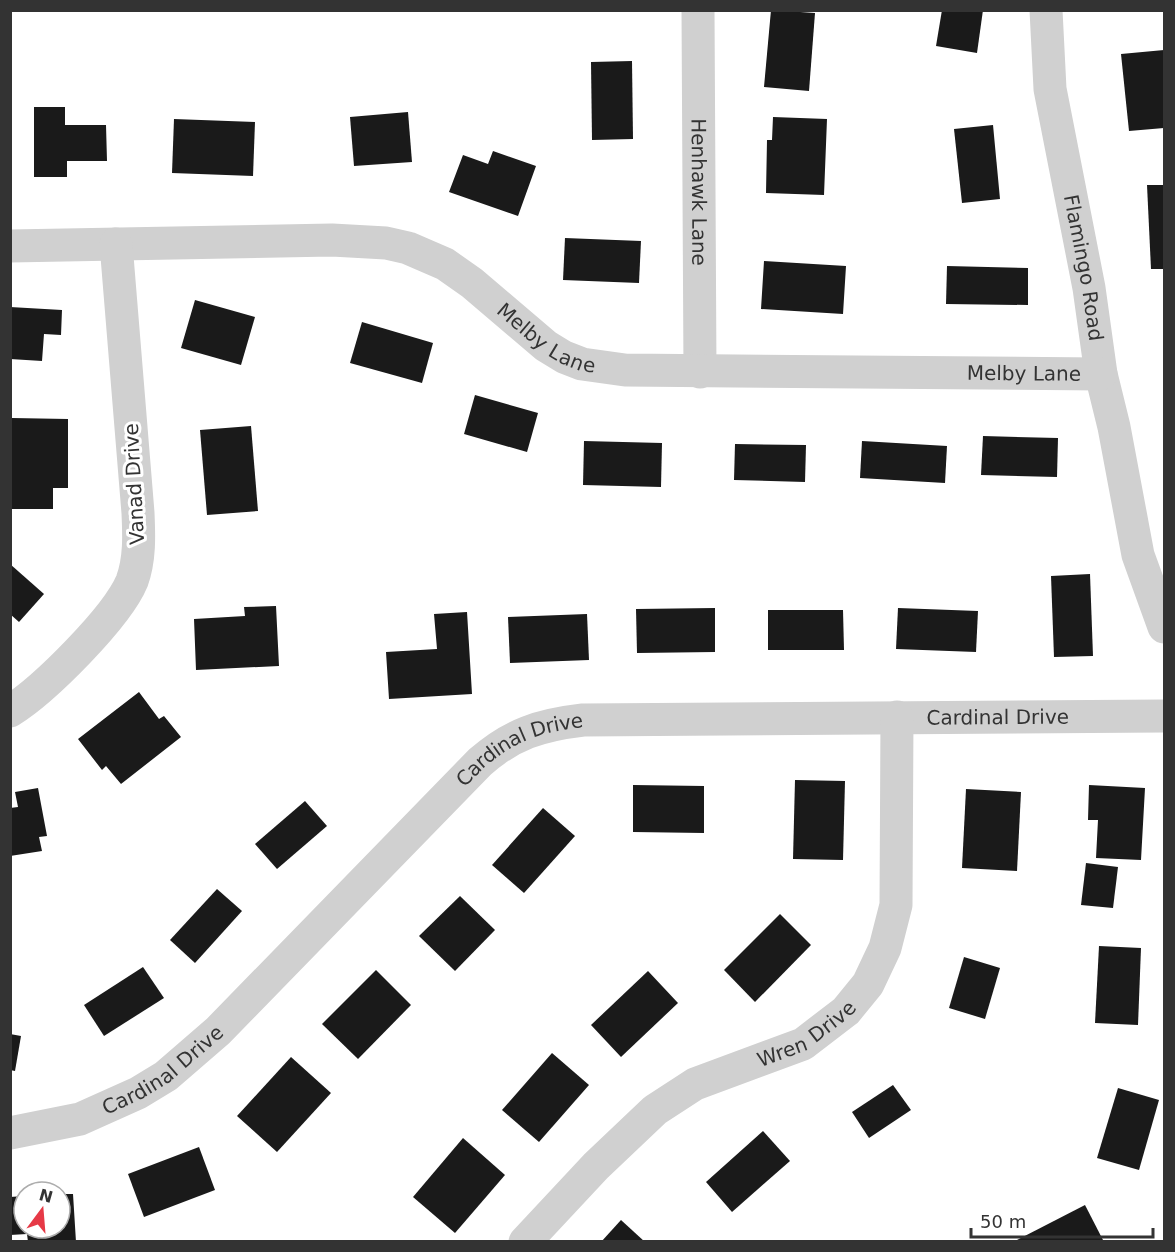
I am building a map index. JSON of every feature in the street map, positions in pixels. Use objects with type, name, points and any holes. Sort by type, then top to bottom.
[{"type":"street","name":"Henhawk Lane","points":[[698,10],[700,372]]},
{"type":"street","name":"Flamingo Road","points":[[1046,10],[1050,89],[1089,288],[1101,374],[1114,427],[1138,555],[1164,627]]},
{"type":"street","name":"Melby Lane","points":[[10,246],[332,240],[386,243],[408,248],[445,264],[472,283],[546,346],[564,357],[582,364],[625,370],[1101,374]]},
{"type":"street","name":"Vanad Drive","points":[[10,711],[78,652],[126,592],[136,565],[138,513],[116,244]]},
{"type":"street","name":"Cardinal Drive","points":[[10,1133],[80,1119],[138,1093],[166,1076],[218,1031],[480,762],[510,740],[533,729],[555,723],[583,720],[1164,716]]},
{"type":"street","name":"Wren Drive","points":[[525,1242],[596,1166],[655,1110],[695,1084],[803,1044],[846,1011],[868,984],[885,948],[896,905],[897,717]]},
{"type":"building","points":[[771,10],[815,13],[809,91],[764,87]]},
{"type":"building","points":[[942,10],[983,10],[977,53],[936,46]]},
{"type":"building","points":[[1164,50],[1164,128],[1129,131],[1121,54]]},
{"type":"building","points":[[632,61],[633,139],[592,140],[591,62]]},
{"type":"building","points":[[34,107],[65,107],[65,125],[106,125],[107,161],[67,161],[67,177],[34,177]]},
{"type":"building","points":[[408,112],[412,162],[354,166],[350,117]]},
{"type":"building","points":[[773,117],[827,119],[824,195],[766,193],[767,140],[772,140]]},
{"type":"building","points":[[174,119],[255,122],[253,176],[172,173]]},
{"type":"building","points":[[993,125],[1000,199],[962,203],[954,129]]},
{"type":"building","points":[[493,151],[536,166],[518,216],[449,192],[463,155],[488,164]]},
{"type":"building","points":[[1147,185],[1164,185],[1164,269],[1151,269]]},
{"type":"building","points":[[565,238],[641,241],[639,283],[563,280]]},
{"type":"building","points":[[764,261],[846,266],[843,314],[761,309]]},
{"type":"building","points":[[947,266],[1028,268],[1028,305],[946,304]]},
{"type":"building","points":[[195,300],[255,317],[241,365],[181,348]]},
{"type":"building","points":[[10,307],[62,310],[61,335],[44,334],[42,361],[10,359]]},
{"type":"building","points":[[362,322],[433,343],[422,383],[350,363]]},
{"type":"building","points":[[475,395],[538,413],[527,452],[464,434]]},
{"type":"building","points":[[12,418],[68,419],[68,488],[53,488],[53,509],[12,509]]},
{"type":"building","points":[[251,426],[258,511],[207,515],[200,430]]},
{"type":"building","points":[[983,436],[1058,438],[1057,477],[981,475]]},
{"type":"building","points":[[584,441],[662,443],[661,487],[583,485]]},
{"type":"building","points":[[862,441],[947,446],[945,483],[860,478]]},
{"type":"building","points":[[735,444],[806,445],[805,482],[734,480]]},
{"type":"building","points":[[10,564],[44,594],[19,622],[10,614]]},
{"type":"building","points":[[1090,574],[1093,656],[1054,657],[1051,576]]},
{"type":"building","points":[[276,606],[279,666],[196,670],[194,619],[245,616],[244,607]]},
{"type":"building","points":[[715,608],[715,652],[637,653],[636,609]]},
{"type":"building","points":[[898,608],[978,611],[976,652],[896,649]]},
{"type":"building","points":[[768,610],[843,610],[844,650],[768,650]]},
{"type":"building","points":[[467,612],[472,694],[389,699],[386,652],[437,649],[434,614]]},
{"type":"building","points":[[587,614],[589,660],[510,663],[508,617]]},
{"type":"building","points":[[139,692],[159,719],[164,716],[181,737],[121,784],[106,766],[102,770],[78,739]]},
{"type":"building","points":[[795,780],[845,781],[843,860],[793,859]]},
{"type":"building","points":[[633,785],[704,786],[704,833],[633,832]]},
{"type":"building","points":[[1089,785],[1145,788],[1141,860],[1096,858],[1098,820],[1088,820]]},
{"type":"building","points":[[38,788],[47,836],[39,837],[42,851],[10,856],[10,808],[18,807],[15,792]]},
{"type":"building","points":[[966,789],[1021,792],[1017,871],[962,868]]},
{"type":"building","points":[[305,801],[327,826],[277,869],[255,844]]},
{"type":"building","points":[[543,808],[575,836],[524,893],[492,865]]},
{"type":"building","points":[[1086,863],[1118,867],[1113,908],[1081,905]]},
{"type":"building","points":[[217,889],[242,911],[195,963],[170,940]]},
{"type":"building","points":[[460,896],[495,930],[455,971],[419,936]]},
{"type":"building","points":[[780,914],[811,945],[755,1002],[724,970]]},
{"type":"building","points":[[1099,946],[1141,948],[1138,1025],[1095,1023]]},
{"type":"building","points":[[964,957],[1000,968],[985,1019],[949,1008]]},
{"type":"building","points":[[143,967],[164,998],[104,1036],[84,1005]]},
{"type":"building","points":[[376,970],[411,1005],[358,1059],[322,1024]]},
{"type":"building","points":[[648,971],[678,1003],[621,1057],[591,1025]]},
{"type":"building","points":[[10,1034],[21,1036],[15,1071],[10,1070]]},
{"type":"building","points":[[552,1053],[589,1085],[539,1142],[502,1110]]},
{"type":"building","points":[[291,1057],[331,1093],[277,1152],[237,1116]]},
{"type":"building","points":[[893,1085],[911,1110],[869,1138],[852,1112]]},
{"type":"building","points":[[1118,1088],[1159,1100],[1139,1170],[1097,1158]]},
{"type":"building","points":[[763,1131],[790,1161],[732,1212],[706,1182]]},
{"type":"building","points":[[463,1138],[505,1175],[455,1233],[413,1197]]},
{"type":"building","points":[[199,1147],[215,1190],[144,1217],[128,1174]]},
{"type":"building","points":[[73,1194],[76,1242],[28,1242],[28,1240],[72,1240]]},
{"type":"building","points":[[10,1197],[12,1197],[12,1235],[10,1235]]},
{"type":"building","points":[[1085,1205],[1104,1242],[1013,1242]]},
{"type":"building","points":[[621,1220],[645,1242],[601,1242]]}]
